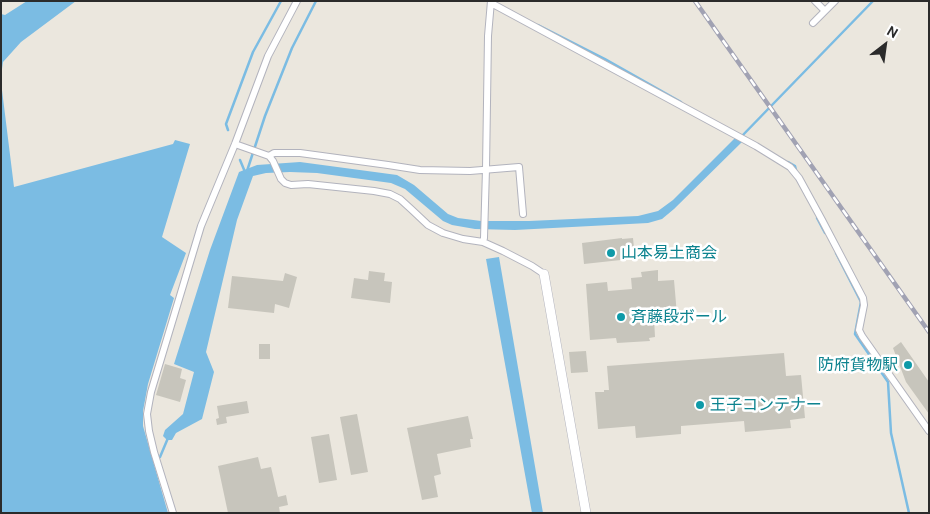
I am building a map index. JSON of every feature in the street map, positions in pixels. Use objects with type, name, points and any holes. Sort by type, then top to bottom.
[{"type":"street","points":[[173,513],[154,452],[147,414],[151,392],[201,226],[235,144],[268,56],[298,1]]},
{"type":"street","points":[[815,1],[825,11]]},
{"type":"street","points":[[813,23],[835,1]]},
{"type":"street","points":[[483,242],[488,36],[491,2],[790,166],[822,220],[862,298],[864,306],[859,330],[862,336],[929,432]]},
{"type":"street","points":[[235,144],[271,158],[285,183],[390,194],[400,199],[428,225],[443,233],[483,242],[532,266],[544,274],[586,513]]},
{"type":"street","points":[[271,158],[274,153],[300,153],[420,170],[470,171],[519,167],[523,214]]},
{"type":"water","points":[[27,1],[76,1],[21,42],[3,62],[1,76],[1,14],[5,15]]},
{"type":"water","points":[[1,82],[14,187],[173,144],[175,140],[190,144],[162,237],[186,253],[170,295],[174,298],[148,384],[143,411],[143,426],[168,513],[1,513]]},
{"type":"water","points":[[735,138],[742,142],[674,209],[662,219],[648,223],[515,230],[475,229],[452,225],[443,221],[405,189],[391,183],[317,173],[266,173],[253,176],[237,220],[206,352],[214,372],[202,419],[176,433],[172,440],[167,440],[163,436],[165,430],[183,414],[194,372],[174,364],[210,250],[239,172],[257,165],[300,162],[397,175],[414,185],[448,214],[458,218],[481,221],[529,221],[638,216],[658,211],[673,200]]},
{"type":"water","points":[[499,257],[543,513],[532,513],[486,259]]},
{"type":"building","name":"山本易土商会","points":[[633,238],[634,248],[638,248],[639,258],[584,264],[582,243]]},
{"type":"building","name":"斉藤段ボール","points":[[658,270],[658,281],[674,280],[677,315],[654,318],[655,337],[649,338],[650,341],[617,343],[616,338],[590,340],[586,284],[607,282],[608,291],[632,289],[631,278],[642,277],[641,272]]},
{"type":"building","points":[[369,271],[385,273],[384,281],[392,282],[390,303],[351,298],[354,278],[368,280]]},
{"type":"building","points":[[285,273],[297,277],[289,308],[275,304],[274,313],[228,308],[232,276],[283,281]]},
{"type":"building","name":"防府貨物駅","points":[[901,342],[929,382],[929,414],[906,382],[893,348]]},
{"type":"building","points":[[259,344],[270,344],[270,359],[259,359]]},
{"type":"building","points":[[586,351],[588,372],[571,373],[569,352]]},
{"type":"building","name":"王子コンテナー","points":[[784,353],[786,376],[801,375],[805,418],[790,420],[791,428],[745,432],[744,421],[681,426],[681,434],[636,438],[635,426],[598,429],[595,392],[609,390],[607,366]]},
{"type":"building","points":[[165,364],[182,369],[180,378],[186,380],[180,402],[156,395]]},
{"type":"building","points":[[247,401],[249,413],[226,417],[227,423],[217,425],[216,419],[219,418],[217,406]]},
{"type":"building","points":[[357,414],[368,472],[351,475],[340,417]]},
{"type":"building","points":[[468,416],[473,439],[470,439],[471,447],[437,454],[441,474],[434,476],[438,497],[422,500],[407,428]]},
{"type":"building","points":[[329,434],[337,480],[319,483],[311,437]]},
{"type":"building","points":[[258,457],[261,469],[271,467],[278,497],[286,495],[288,505],[279,507],[280,513],[228,513],[218,466]]},
{"type":"waterway","points":[[228,130],[226,124],[253,52],[281,1]]},
{"type":"waterway","points":[[247,171],[265,116],[292,48],[316,1]]},
{"type":"waterway","points":[[740,138],[873,1]]},
{"type":"waterway","points":[[538,25],[605,59],[681,102]]},
{"type":"waterway","points":[[240,160],[245,172]]},
{"type":"waterway","points":[[788,162],[795,166],[796,170]]},
{"type":"waterway","points":[[817,218],[825,233]]},
{"type":"waterway","points":[[836,253],[861,302],[855,334],[888,382],[891,433],[909,513]]},
{"type":"waterway","points":[[152,462],[160,457],[168,438]]},
{"type":"railway","points":[[695,1],[929,332]]},
{"type":"place","name":"山本易土商会","points":[[611,253]]},
{"type":"place","name":"斉藤段ボール","points":[[621,317]]},
{"type":"place","name":"防府貨物駅","points":[[908,365]]},
{"type":"place","name":"王子コンテナー","points":[[700,405]]}]
